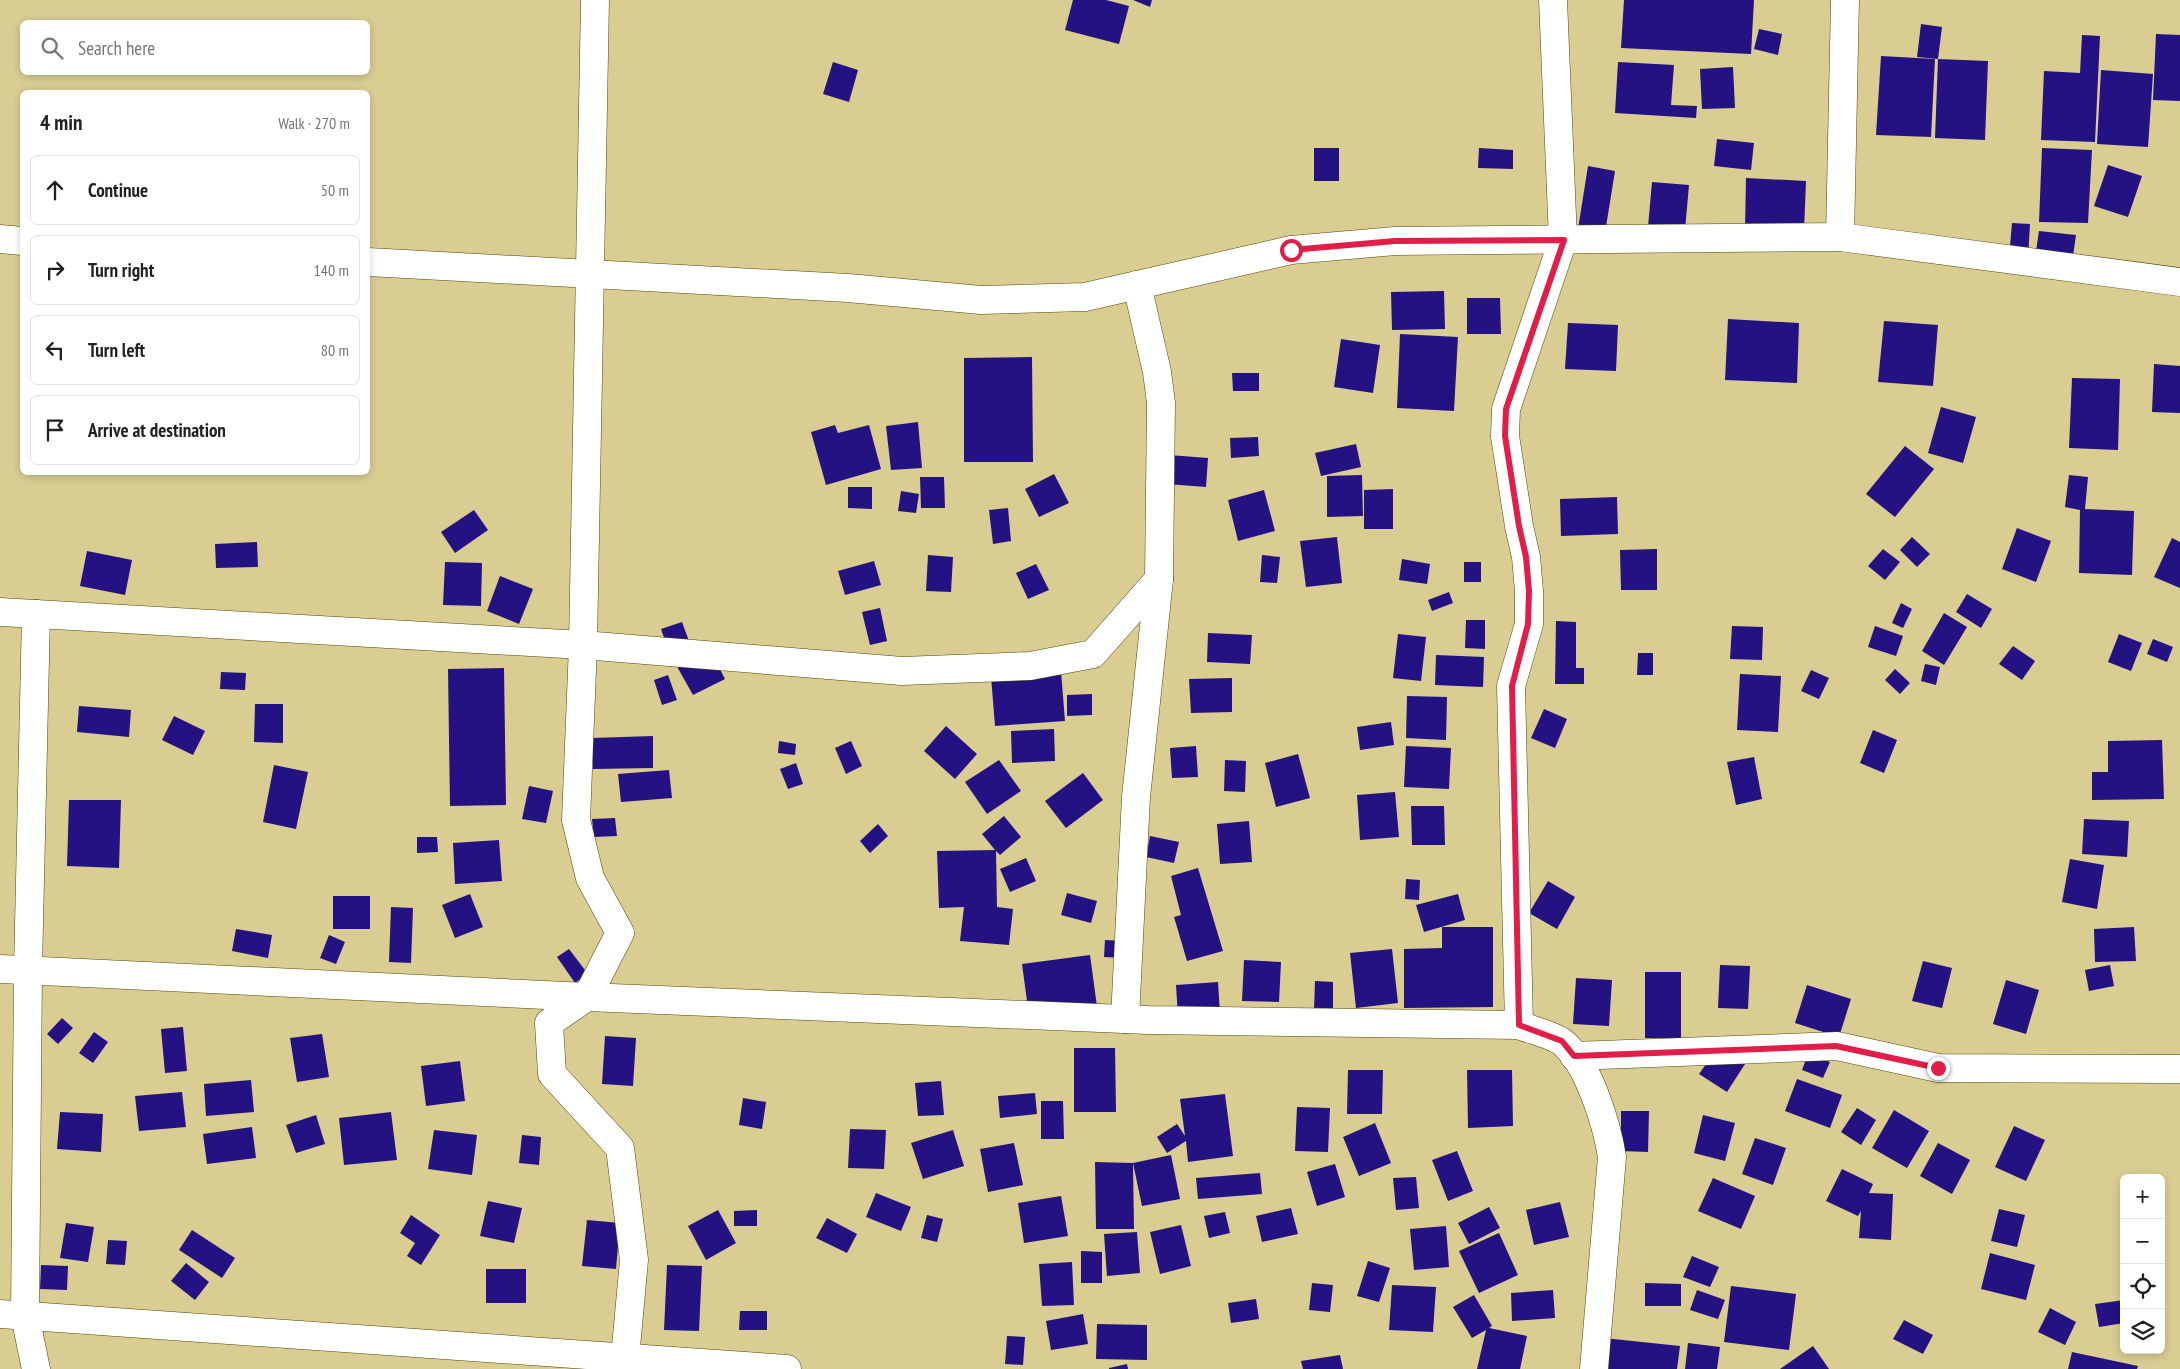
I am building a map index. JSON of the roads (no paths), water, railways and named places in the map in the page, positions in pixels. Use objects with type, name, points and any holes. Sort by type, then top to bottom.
[{"type":"street","points":[[596,0],[583,645],[576,820],[590,878],[620,934],[587,997],[549,1023],[552,1074],[620,1148],[634,1260],[625,1364]]},
{"type":"street","points":[[1519,1025],[1512,686],[1528,624],[1529,591],[1526,557],[1519,526],[1505,436],[1506,409],[1564,240],[1553,0]]},
{"type":"street","points":[[1840,237],[1845,0]]},
{"type":"street","points":[[370,262],[590,276],[848,288],[981,300],[1085,297],[1291,250],[1395,241],[1840,237],[2180,282]]},
{"type":"street","points":[[0,240],[20,241]]},
{"type":"street","points":[[1125,1019],[1136,797],[1159,579],[1160,402],[1157,372],[1137,285]]},
{"type":"street","points":[[0,612],[583,645],[902,671],[1030,666],[1093,654],[1159,579]]},
{"type":"street","points":[[36,614],[28,970],[12,1315],[36,1369]]},
{"type":"street","points":[[0,969],[587,997],[1125,1019],[1519,1025],[1562,1041],[1574,1056],[1593,1089],[1609,1136],[1612,1157],[1594,1369]]},
{"type":"street","points":[[1574,1056],[1836,1046],[1938,1068],[2180,1069]]},
{"type":"street","points":[[12,1315],[625,1364],[787,1369]]}]
